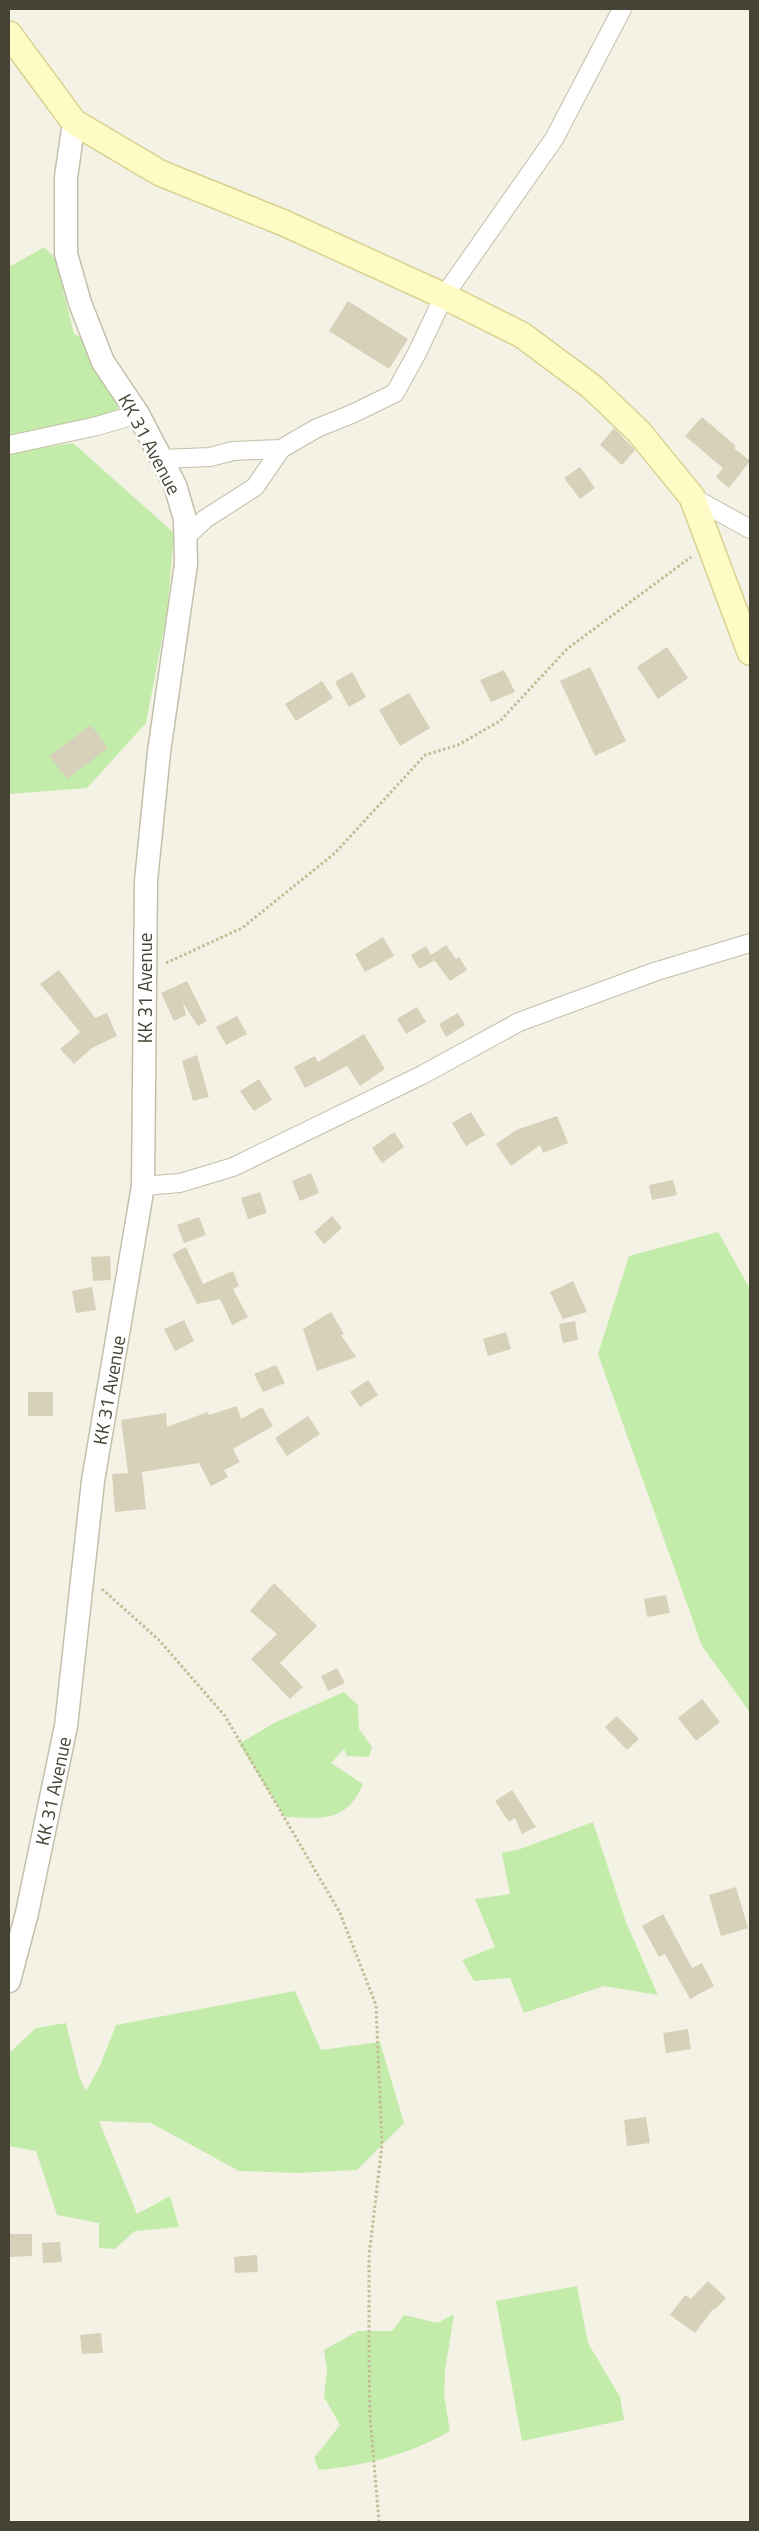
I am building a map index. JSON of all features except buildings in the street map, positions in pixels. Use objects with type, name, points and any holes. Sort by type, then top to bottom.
[{"type":"main road","points":[[9,34],[74,122],[160,173],[284,223],[444,296],[522,335],[592,387],[639,432],[692,497],[750,652]]},
{"type":"street","points":[[186,538],[205,519],[255,487],[281,450],[317,428],[352,414],[395,393],[417,353],[444,296],[554,139],[622,9]]},
{"type":"street","name":"KK 31 Avenue","points":[[9,1981],[28,1913],[66,1726],[93,1481],[143,1186],[146,882],[159,752],[186,564],[185,519],[175,485],[138,414],[103,362],[80,303],[66,254],[66,177],[74,122]]},
{"type":"street","points":[[9,445],[97,426],[138,414]]},
{"type":"street","points":[[162,459],[210,457],[233,451],[281,450]]},
{"type":"street","points":[[692,497],[750,529]]},
{"type":"street","points":[[143,1186],[180,1183],[234,1167],[413,1079],[519,1022],[654,972],[750,943]]},
{"type":"path","points":[[145,972],[242,928],[335,853],[425,755],[458,745],[500,721],[567,649],[688,561],[708,541]]},
{"type":"path","points":[[83,1572],[159,1640],[225,1716],[340,1913],[376,2005],[382,2145],[369,2256],[368,2353],[370,2416],[379,2522]]},
{"type":"green space","points":[[44,247],[55,258],[74,334],[87,340],[109,383],[120,414],[9,442],[9,267]]},
{"type":"green space","points":[[73,443],[174,533],[167,613],[146,723],[87,788],[9,794],[9,453]]},
{"type":"green space","points":[[718,1232],[750,1289],[749,1711],[702,1646],[598,1354],[629,1256]]},
{"type":"green space","points":[[344,1692],[358,1705],[359,1729],[372,1747],[369,1757],[347,1756],[344,1749],[331,1763],[363,1784],[349,1806],[332,1816],[311,1818],[285,1817],[239,1744],[274,1723]]},
{"type":"green space","points":[[593,1822],[626,1922],[658,1995],[604,1986],[524,2013],[510,1978],[474,1981],[462,1960],[495,1947],[475,1899],[510,1894],[502,1853],[520,1849]]},
{"type":"green space","points":[[295,1991],[321,2050],[380,2042],[404,2123],[357,2170],[297,2173],[239,2171],[151,2123],[99,2121],[137,2214],[170,2196],[179,2227],[135,2231],[115,2249],[99,2248],[99,2223],[57,2215],[36,2151],[9,2146],[9,2053],[36,2028],[66,2023],[79,2076],[86,2091],[100,2066],[116,2025]]},
{"type":"green space","points":[[577,2286],[588,2343],[620,2397],[624,2420],[522,2441],[496,2301]]},
{"type":"green space","points":[[454,2314],[445,2371],[444,2395],[450,2431],[419,2446],[387,2458],[319,2470],[314,2458],[340,2425],[324,2397],[327,2369],[324,2350],[358,2331],[392,2331],[404,2315],[438,2323]]}]
